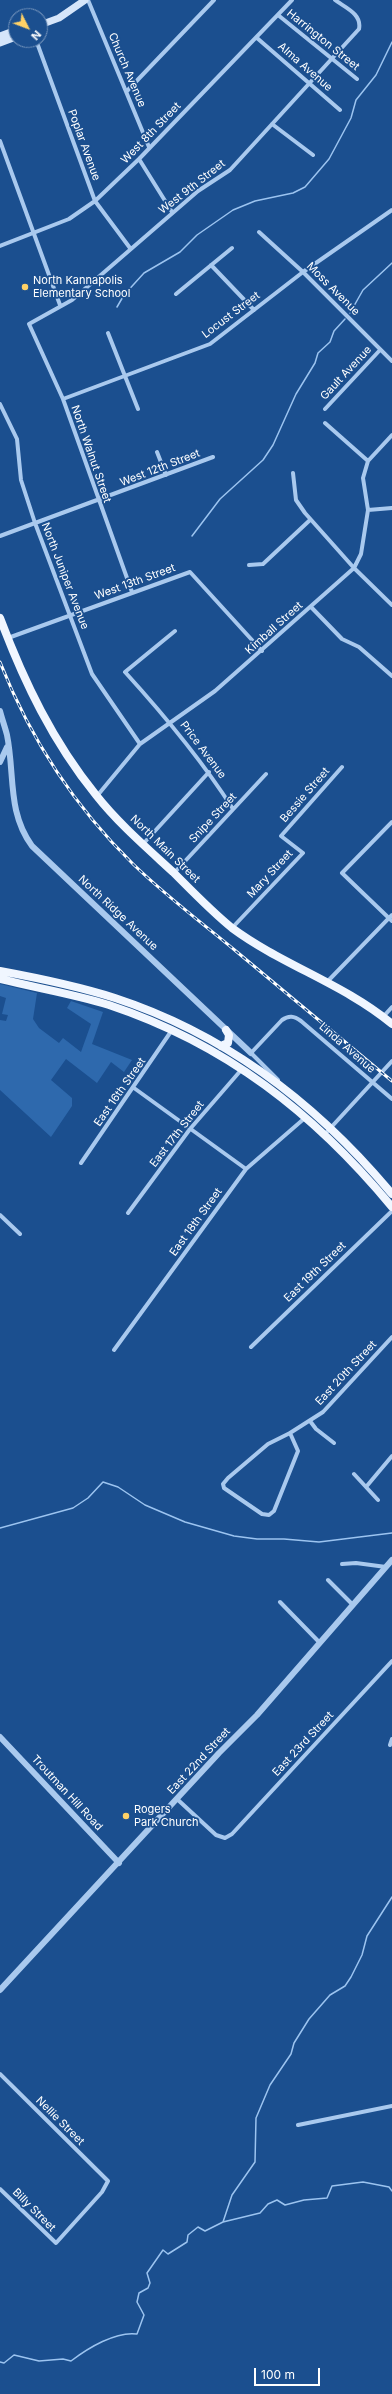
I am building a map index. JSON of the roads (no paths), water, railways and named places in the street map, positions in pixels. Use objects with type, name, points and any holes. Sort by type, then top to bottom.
[{"type":"main road","points":[[48,23],[59,18],[87,0]]},
{"type":"main road","name":"North Main Street","points":[[0,618],[26,682],[52,732],[96,796],[143,844],[232,928],[266,949],[356,997],[392,1024]]},
{"type":"main road","points":[[0,971],[72,986],[114,998],[170,1020],[221,1046],[249,1062],[291,1093],[331,1127],[392,1194]]},
{"type":"main road","points":[[0,979],[107,1005],[172,1030],[242,1068],[306,1116],[358,1167],[392,1208]]},
{"type":"main road","points":[[221,1046],[228,1043],[229,1035],[226,1030]]},
{"type":"street","name":"Church Avenue","points":[[87,0],[127,91],[149,147]]},
{"type":"street","points":[[127,91],[214,0]]},
{"type":"street","name":"West 8th Street","points":[[0,246],[34,234],[69,219],[95,201],[139,159],[292,0]]},
{"type":"street","name":"West 9th Street","points":[[28,324],[60,305],[72,300],[172,212],[198,191],[230,170],[359,29],[360,23],[358,17],[335,0]]},
{"type":"street","name":"Harrington Street","points":[[278,15],[357,79]]},
{"type":"street","name":"Alma Avenue","points":[[257,38],[310,82],[340,110]]},
{"type":"street","name":"Poplar Avenue","points":[[39,48],[95,201],[130,248]]},
{"type":"street","points":[[272,124],[313,155]]},
{"type":"street","points":[[0,141],[60,305]]},
{"type":"street","points":[[139,159],[172,212]]},
{"type":"street","name":"Locust Street","points":[[63,399],[210,344],[303,272],[392,210]]},
{"type":"street","name":"Moss Avenue","points":[[259,232],[303,272],[392,361]]},
{"type":"street","points":[[176,294],[232,248]]},
{"type":"street","points":[[211,265],[254,310]]},
{"type":"street","name":"North Walnut Street","points":[[28,324],[63,399],[98,502],[132,592]]},
{"type":"street","points":[[108,333],[126,375],[138,409]]},
{"type":"street","name":"Gault Avenue","points":[[325,408],[380,350]]},
{"type":"street","name":"North Juniper Avenue","points":[[0,404],[17,439],[21,480],[35,523],[92,674],[140,744]]},
{"type":"street","points":[[325,423],[368,461]]},
{"type":"street","name":"Kimball Street","points":[[96,796],[140,744],[215,691],[354,568],[361,554],[368,510],[363,478],[368,461],[392,435]]},
{"type":"street","points":[[157,452],[166,474]]},
{"type":"street","name":"West 12th Street","points":[[0,536],[98,502],[166,474],[213,458]]},
{"type":"street","points":[[293,473],[296,500],[310,520],[354,568],[392,605]]},
{"type":"street","points":[[368,510],[392,508]]},
{"type":"street","points":[[249,565],[263,564],[310,520]]},
{"type":"street","name":"West 13th Street","points":[[8,639],[132,592],[190,572],[262,651]]},
{"type":"street","points":[[311,607],[342,639],[359,647],[392,676]]},
{"type":"street","name":"Price Avenue","points":[[175,631],[125,672],[171,722],[209,772],[233,809]]},
{"type":"street","name":"North Ridge Avenue","points":[[0,711],[8,746],[16,817],[24,836],[32,846],[252,1053],[291,1093]]},
{"type":"street","points":[[0,762],[8,746]]},
{"type":"street","name":"Bessie Street","points":[[281,836],[342,766]]},
{"type":"street","points":[[143,844],[209,772]]},
{"type":"street","name":"Snipe Street","points":[[174,873],[266,774]]},
{"type":"street","points":[[327,982],[391,918],[342,873],[392,822]]},
{"type":"street","name":"Mary Street","points":[[232,928],[303,853],[281,836]]},
{"type":"street","points":[[383,1017],[392,1007]]},
{"type":"street","name":"Linda Avenue","points":[[252,1053],[282,1020],[289,1016],[301,1021],[392,1099]]},
{"type":"street","name":"East 16th Street","points":[[81,1162],[134,1088],[172,1030]]},
{"type":"street","points":[[325,1134],[392,1061]]},
{"type":"street","name":"East 17th Street","points":[[128,1213],[190,1129],[242,1068]]},
{"type":"street","points":[[134,1088],[246,1169]]},
{"type":"street","name":"East 18th Street","points":[[114,1350],[246,1169],[306,1116]]},
{"type":"street","name":"East 19th Street","points":[[251,1347],[392,1211]]},
{"type":"street","points":[[0,1215],[20,1234]]},
{"type":"street","name":"East 20th Street","points":[[290,1433],[298,1451],[274,1511],[269,1515],[262,1514],[224,1488],[223,1484],[228,1478],[268,1444],[290,1433],[324,1412],[392,1337]]},
{"type":"street","points":[[310,1420],[316,1429],[334,1443]]},
{"type":"street","points":[[366,1487],[392,1456]]},
{"type":"street","points":[[354,1474],[378,1500]]},
{"type":"street","name":"East 22nd Street","points":[[0,1990],[257,1715],[392,1560]]},
{"type":"street","points":[[342,1564],[356,1563],[386,1567]]},
{"type":"street","points":[[328,1580],[353,1605]]},
{"type":"street","points":[[280,1602],[320,1642]]},
{"type":"street","name":"East 23rd Street","points":[[177,1799],[216,1835],[225,1838],[232,1834],[392,1661]]},
{"type":"street","name":"Troutman Hill Road","points":[[0,1737],[119,1863]]},
{"type":"street","points":[[390,1745],[392,1739]]},
{"type":"street","name":"Nellie Street","points":[[0,2074],[108,2181],[102,2192],[56,2243]]},
{"type":"street","points":[[298,2125],[392,2106]]},
{"type":"street","name":"Billy Street","points":[[0,2188],[56,2243]]},
{"type":"waterway","points":[[117,307],[124,295],[144,273],[180,252],[197,235],[233,210],[255,201],[293,193],[305,187],[329,159],[351,118],[356,100],[376,75],[392,42]]},
{"type":"waterway","points":[[350,313],[363,290],[392,263]]},
{"type":"waterway","points":[[192,536],[220,499],[263,460],[273,445],[296,394],[315,363],[318,353],[330,342],[334,331],[345,319]]},
{"type":"waterway","points":[[0,1528],[73,1508],[88,1498],[103,1482],[118,1487],[145,1505],[185,1522],[234,1536],[257,1539],[284,1539],[319,1542],[392,1533]]},
{"type":"waterway","points":[[223,2222],[232,2195],[255,2162],[256,2118],[270,2085],[291,2054],[294,2043],[309,2019],[330,1995],[345,1986],[351,1977],[362,1955],[367,1936],[392,1897]]},
{"type":"waterway","points":[[0,2362],[4,2363],[14,2355],[39,2361],[63,2359],[71,2361],[94,2346],[111,2338],[120,2335],[137,2334],[144,2315],[137,2302],[139,2293],[148,2288],[150,2283],[147,2273],[163,2250],[168,2254],[187,2242],[188,2235],[198,2227],[205,2231],[223,2222],[260,2213],[268,2204],[277,2200],[285,2205],[304,2200],[327,2198],[332,2186],[363,2182],[389,2187],[392,2191]]},
{"type":"railway","points":[[0,662],[25,718],[56,770],[73,795],[112,842],[133,864],[171,898],[392,1081]]},
{"type":"place","name":"North Kannapolis Elementary School","points":[[25,287]]},
{"type":"place","name":"Rogers Park Church","points":[[126,1816]]}]
